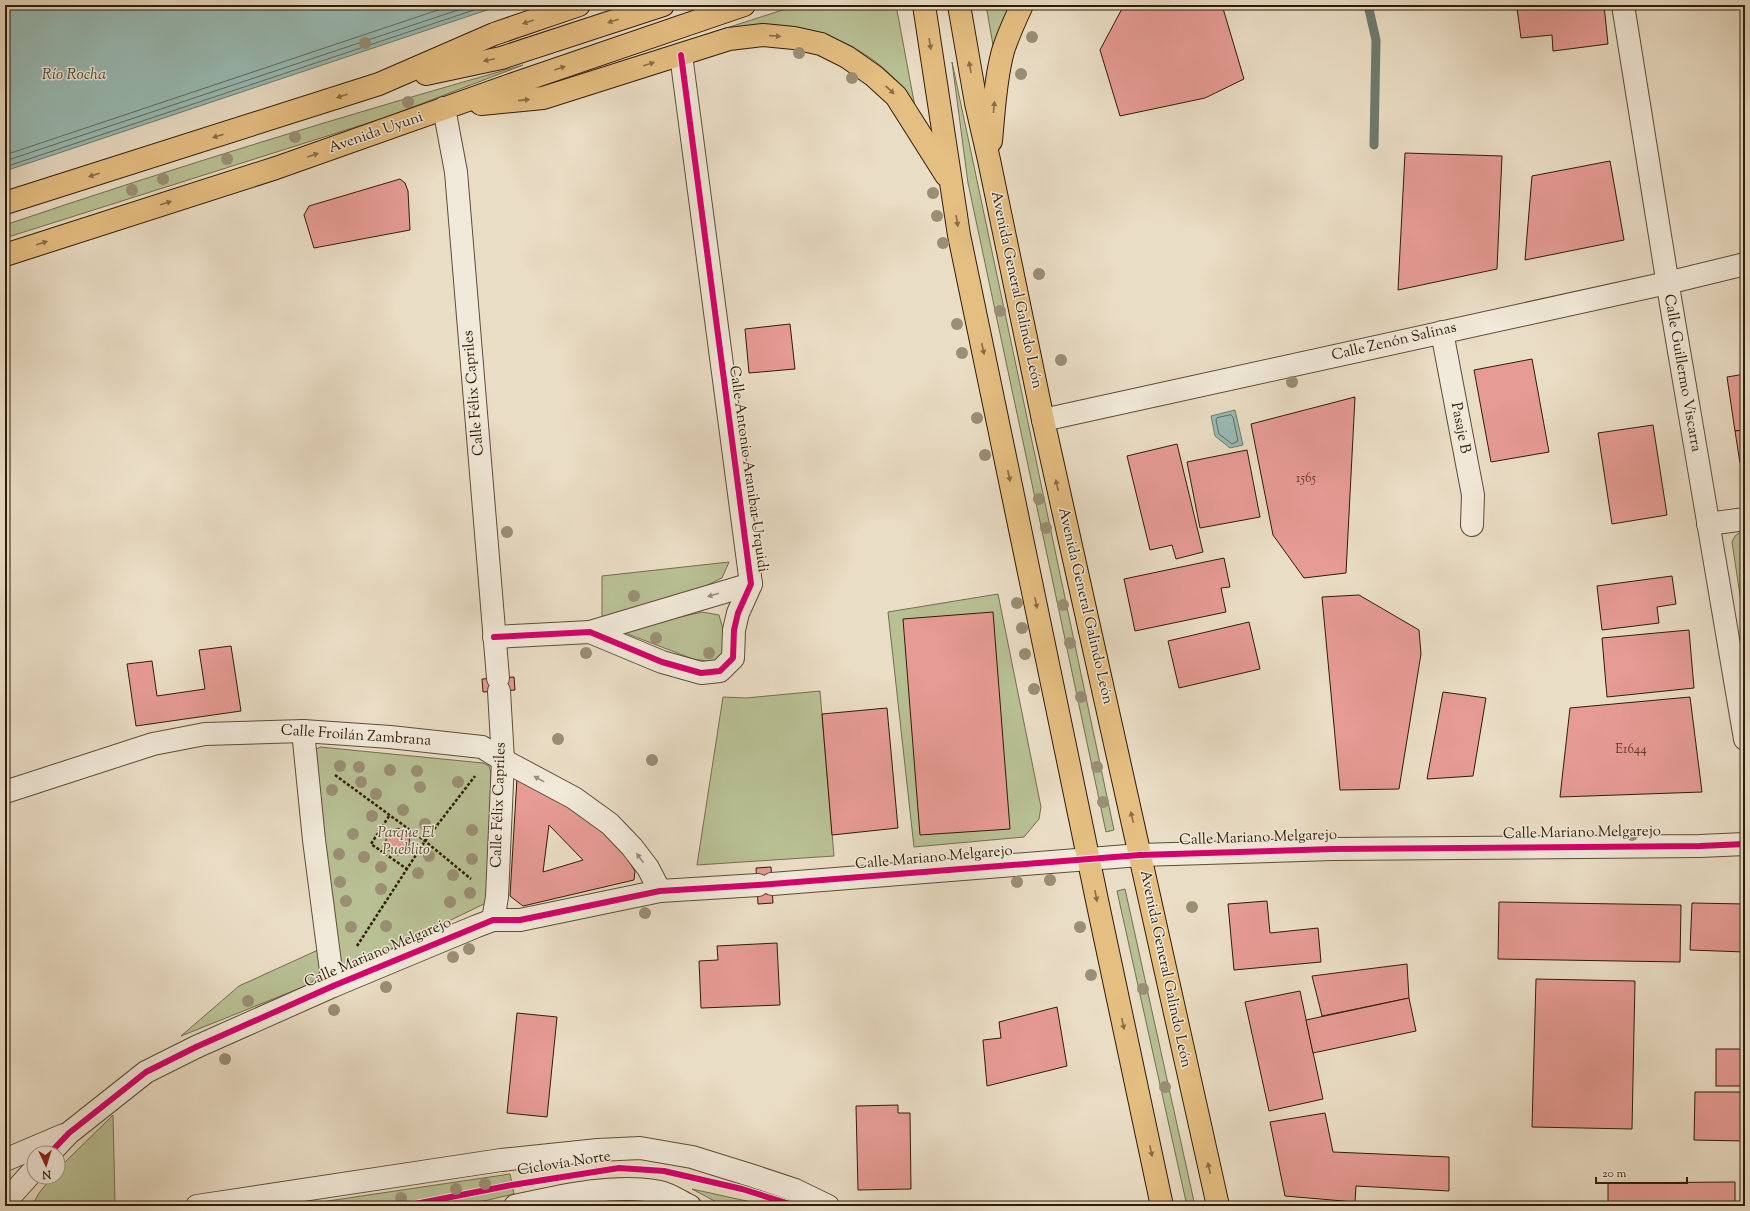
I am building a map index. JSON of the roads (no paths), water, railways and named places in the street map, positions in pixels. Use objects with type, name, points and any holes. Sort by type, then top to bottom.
[{"type":"main road","points":[[379,84],[494,34],[579,5]]},
{"type":"main road","points":[[5,203],[379,84],[501,58],[663,5]]},
{"type":"main road","name":"Avenida Uyuni","points":[[5,255],[276,168],[444,108],[744,5]]},
{"type":"main road","points":[[924,5],[959,235],[1088,858],[1162,1206]]},
{"type":"main road","name":"Avenida General Galindo León","points":[[959,5],[976,104],[1043,420],[1218,1206]]},
{"type":"main road","points":[[989,160],[994,104],[1003,52],[1012,26],[1022,5]]},
{"type":"main road","points":[[444,108],[543,98],[729,39],[763,35],[794,38],[821,44],[848,57],[874,76],[896,96],[951,183]]},
{"type":"street","name":"Calle Guillermo Viscarra","points":[[1623,5],[1667,282],[1745,739]]},
{"type":"street","name":"Calle Antonio Aranibar Urquidi","points":[[494,637],[590,632],[662,662],[701,672],[720,671],[733,658],[734,630],[738,613],[750,584],[681,55]]},
{"type":"street","name":"Calle Félix Capriles","points":[[444,108],[456,172],[503,760],[497,897],[493,920]]},
{"type":"street","name":"Calle Zenón Salinas","points":[[1043,420],[1745,264]]},
{"type":"street","name":"Pasaje B","points":[[1442,332],[1473,495],[1472,525]]},
{"type":"street","points":[[1708,524],[1745,519]]},
{"type":"street","points":[[590,632],[750,584]]},
{"type":"street","points":[[303,731],[314,840],[333,986]]},
{"type":"street","name":"Calle Froilán Zambrana","points":[[5,792],[153,744],[204,734],[303,731],[390,736],[482,747],[574,798],[610,824],[632,847],[648,868],[660,891]]},
{"type":"street","name":"Calle Mariano Melgarejo","points":[[58,1145],[69,1133],[146,1072],[196,1047],[333,986],[493,920],[520,920],[660,891],[765,885],[1088,858],[1333,849],[1700,846],[1745,844]]},
{"type":"street","name":"Calle Mariano Melgarejo","points":[[5,1160],[69,1133]]},
{"type":"street","points":[[197,1206],[502,1160],[598,1150],[640,1148],[692,1157],[795,1190],[828,1206]]},
{"type":"street","points":[[5,1202],[26,1179]]},
{"type":"street","points":[[514,1206],[559,1196],[624,1189],[661,1192],[690,1206]]},
{"type":"water","name":"Río Rocha","points":[[5,5],[502,5],[5,171]]},
{"type":"water","points":[[1235,410],[1243,445],[1230,448],[1215,436],[1211,416]]},
{"type":"waterway","points":[[1368,5],[1376,40],[1374,145]]},
{"type":"park label","name":"Parque El Pueblito","points":[[406,842]]}]
